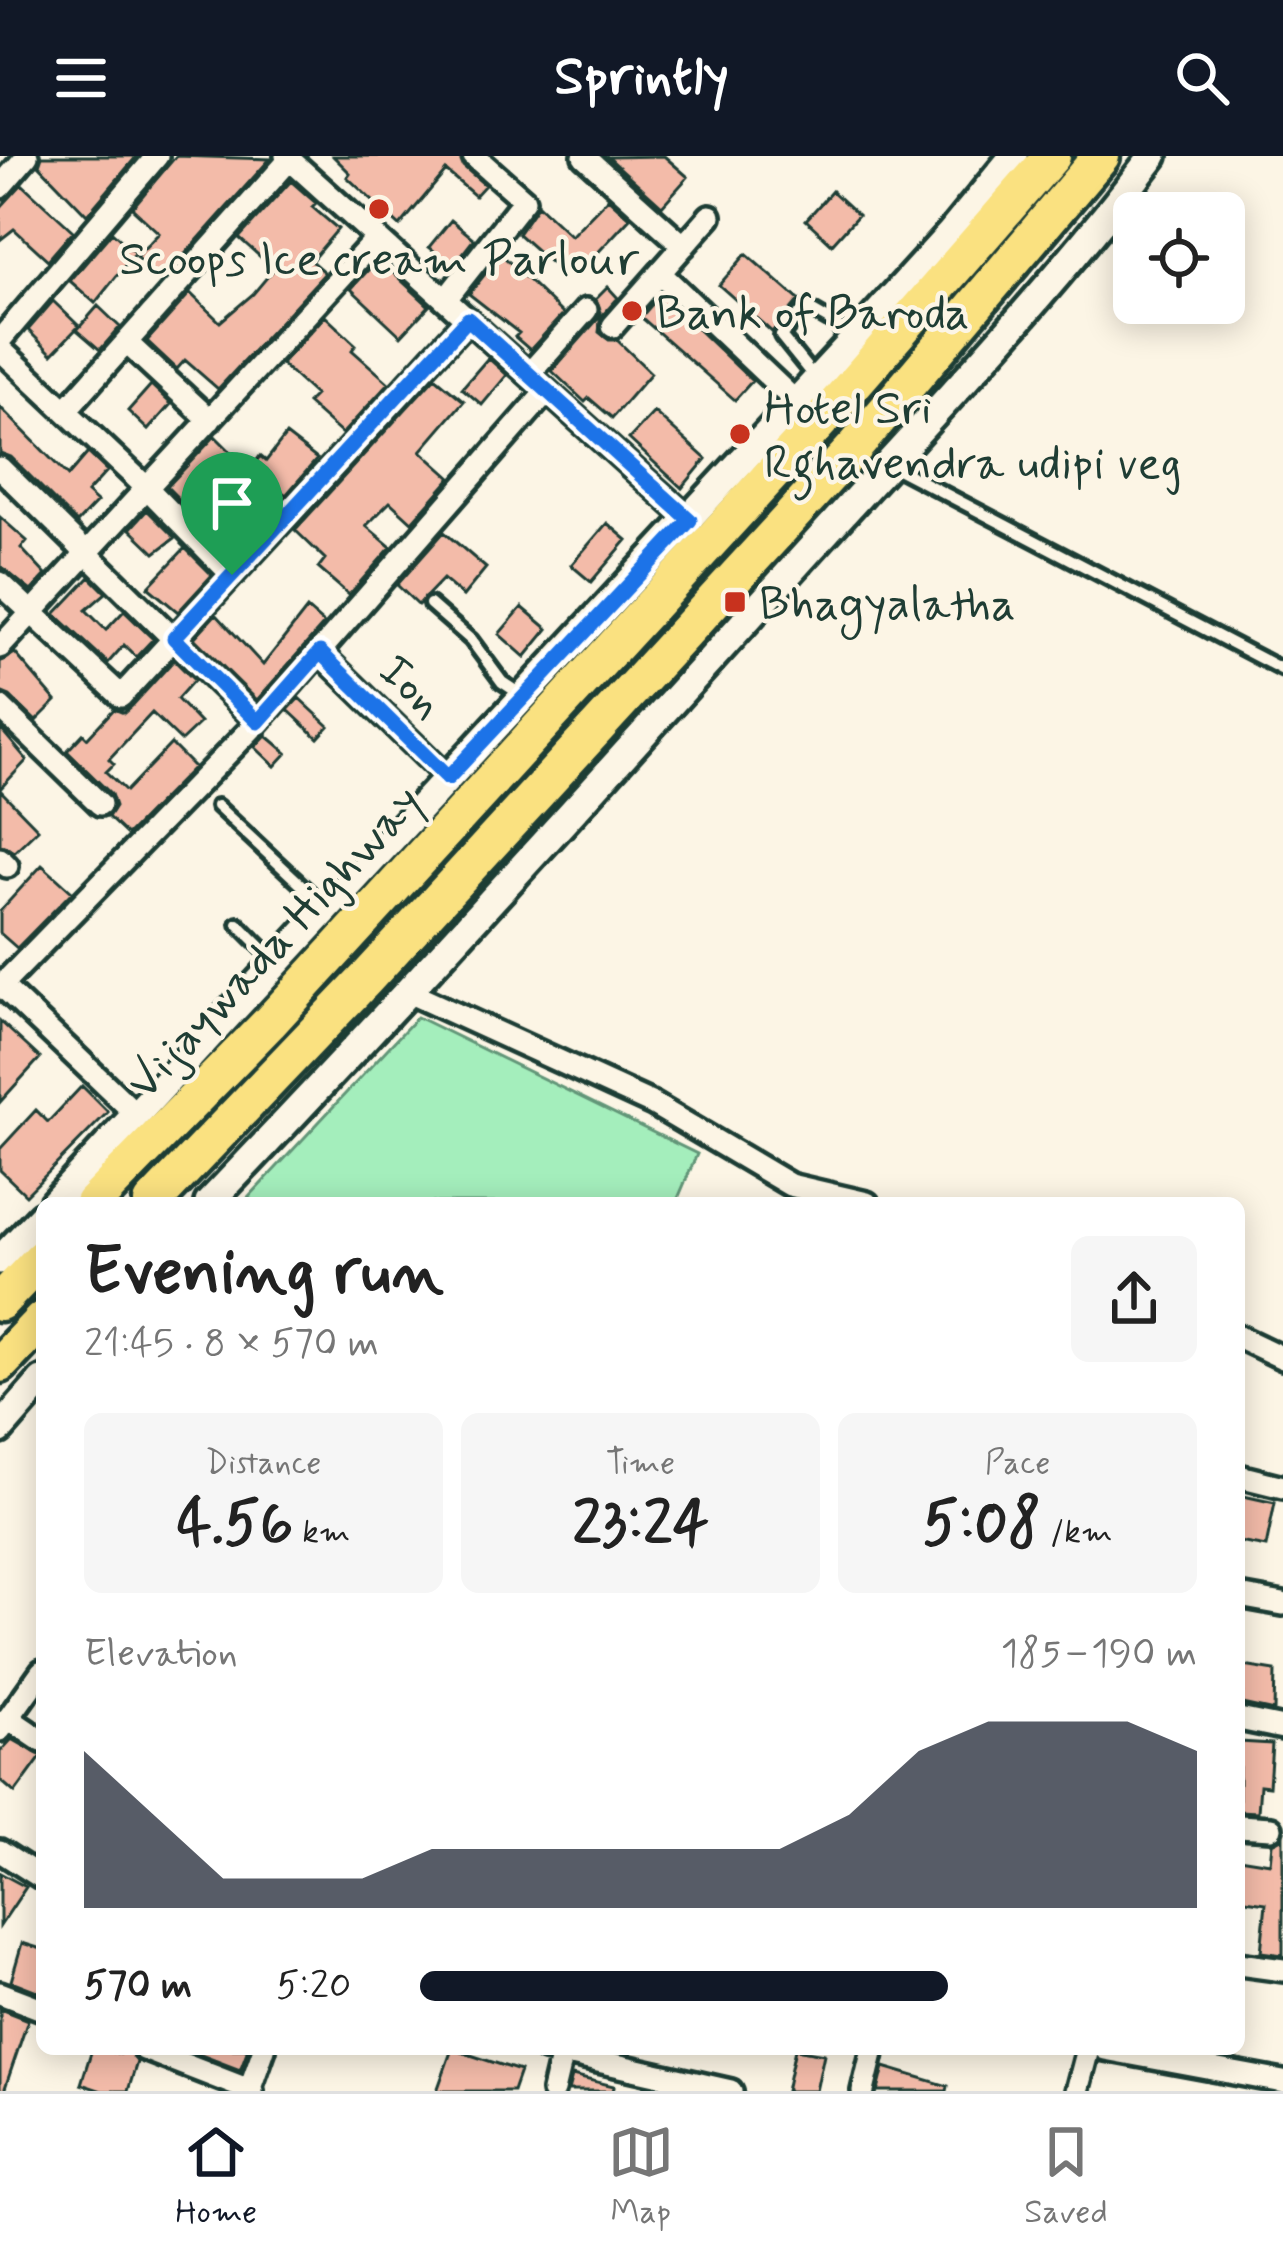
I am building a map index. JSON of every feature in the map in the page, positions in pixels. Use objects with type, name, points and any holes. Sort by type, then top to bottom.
[{"type":"highway","name":"Vijaywada Highway","points":[[99,1197],[269,1023],[837,403],[1052,156]]},
{"type":"highway","name":"Vijaywada Highway","points":[[158,1197],[366,979],[855,447],[1101,156]]},
{"type":"highway","points":[[0,1302],[30,1264]]},
{"type":"highway","points":[[0,1364],[36,1326]]},
{"type":"street","points":[[0,187],[27,156]]},
{"type":"street","points":[[0,340],[158,156]]},
{"type":"street","points":[[446,299],[524,200],[474,156]]},
{"type":"street","points":[[584,156],[684,246]]},
{"type":"street","points":[[60,1197],[690,520],[951,233],[1014,156]]},
{"type":"street","points":[[215,1197],[410,993],[890,465],[1057,279],[1153,156]]},
{"type":"street","points":[[67,410],[297,160],[690,520]]},
{"type":"street","points":[[613,326],[710,216]]},
{"type":"street","points":[[0,647],[377,238]]},
{"type":"street","points":[[659,273],[795,401]]},
{"type":"street","points":[[529,374],[586,310]]},
{"type":"street","points":[[0,583],[121,696],[468,319]]},
{"type":"street","points":[[128,343],[210,420]]},
{"type":"street","points":[[0,349],[148,488],[232,575]]},
{"type":"street","points":[[137,1115],[0,985],[258,722],[547,391]]},
{"type":"street","points":[[0,468],[258,722]]},
{"type":"street","name":"Ion","points":[[320,652],[448,778]]},
{"type":"street","points":[[0,707],[100,804]]},
{"type":"street","points":[[410,993],[652,1104],[790,1185],[838,1197]]},
{"type":"street","points":[[1245,1340],[1283,1358]]},
{"type":"street","points":[[0,1429],[36,1388]]},
{"type":"street","points":[[1245,1478],[1283,1487]]},
{"type":"street","points":[[1245,1597],[1283,1604]]},
{"type":"street","points":[[36,1679],[4,1724],[36,1738]]},
{"type":"street","points":[[1245,1720],[1283,1727]]},
{"type":"street","points":[[1245,1826],[1271,1828]]},
{"type":"street","points":[[0,1851],[36,1874]]},
{"type":"street","points":[[1245,1965],[1283,1970]]},
{"type":"street","points":[[0,1993],[36,2007]]},
{"type":"street","points":[[159,2055],[250,2091],[262,2055]]},
{"type":"street","points":[[553,2091],[554,2055]]},
{"type":"street","points":[[572,2055],[731,2091]]},
{"type":"street","points":[[863,2091],[871,2055]]},
{"type":"street","points":[[1077,2091],[1086,2055]]},
{"type":"street","points":[[1137,2055],[1283,2082]]},
{"type":"lane","points":[[816,380],[781,335],[806,307],[853,341]]},
{"type":"lane","points":[[890,465],[1283,670]]},
{"type":"lane","points":[[430,604],[471,640],[502,682],[526,697]]},
{"type":"lane","points":[[217,806],[329,910]]},
{"type":"lane","points":[[238,924],[278,964]]},
{"type":"green space","points":[[417,1017],[697,1154],[679,1197],[249,1197]]},
{"type":"building","points":[[42,156],[137,156],[87,215],[39,165]]},
{"type":"building","points":[[176,156],[270,159],[161,281],[136,257],[159,233],[132,208]]},
{"type":"building","points":[[333,156],[459,156],[463,166],[485,185],[475,196],[446,171],[400,226],[347,177],[350,173]]},
{"type":"building","points":[[664,156],[688,177],[662,206],[608,157]]},
{"type":"building","points":[[291,181],[338,229],[311,261],[325,273],[218,389],[185,360],[177,369],[147,341],[190,293],[220,322],[253,294],[274,269],[239,238]]},
{"type":"building","points":[[22,184],[73,231],[48,260],[14,229],[0,240],[0,208]]},
{"type":"building","points":[[832,191],[858,215],[832,244],[806,220]]},
{"type":"building","points":[[608,198],[630,218],[576,276],[556,257],[551,263],[518,234],[538,205],[571,236]]},
{"type":"building","points":[[451,220],[474,239],[453,266],[429,247]]},
{"type":"building","points":[[112,232],[135,253],[95,303],[70,281]]},
{"type":"building","points":[[501,254],[563,314],[530,350],[515,337],[519,333],[469,294]]},
{"type":"building","points":[[746,254],[799,300],[772,332],[719,285]]},
{"type":"building","points":[[378,259],[429,306],[401,336],[351,289]]},
{"type":"building","points":[[608,287],[618,298],[601,317],[599,332],[617,340],[651,373],[612,418],[589,398],[585,402],[552,371],[597,320],[601,312],[596,299]]},
{"type":"building","points":[[661,294],[752,381],[735,400],[641,317]]},
{"type":"building","points":[[53,301],[79,326],[52,354],[28,330]]},
{"type":"building","points":[[98,306],[120,327],[100,350],[77,330]]},
{"type":"building","points":[[325,316],[356,345],[352,350],[389,383],[342,434],[307,403],[315,395],[281,364]]},
{"type":"building","points":[[488,358],[507,375],[482,405],[462,388]]},
{"type":"building","points":[[435,377],[464,401],[421,451],[451,478],[412,522],[390,502],[366,526],[391,547],[349,595],[318,568],[325,559],[295,530]]},
{"type":"building","points":[[151,385],[171,404],[148,430],[128,411]]},
{"type":"building","points":[[0,407],[68,476],[88,453],[107,471],[87,493],[97,502],[77,523],[11,457],[0,453]]},
{"type":"building","points":[[654,412],[706,459],[682,488],[629,439]]},
{"type":"building","points":[[286,435],[317,459],[286,495],[252,467],[260,456],[266,461]]},
{"type":"building","points":[[215,436],[241,462],[214,490],[257,526],[232,553],[167,487]]},
{"type":"building","points":[[147,510],[175,538],[155,553],[130,529]]},
{"type":"building","points":[[0,517],[27,541],[21,548],[46,575],[31,591],[0,566]]},
{"type":"building","points":[[607,523],[627,540],[591,582],[571,565]]},
{"type":"building","points":[[444,532],[486,568],[463,596],[443,579],[418,605],[397,585]]},
{"type":"building","points":[[185,548],[212,575],[178,612],[148,587]]},
{"type":"building","points":[[90,577],[106,593],[86,610],[106,630],[124,611],[153,639],[136,657],[124,645],[108,663],[55,614]]},
{"type":"building","points":[[522,607],[548,629],[525,657],[499,634]]},
{"type":"building","points":[[307,609],[324,624],[257,700],[194,638],[216,614],[263,665]]},
{"type":"building","points":[[15,653],[56,701],[36,721],[0,692],[0,662]]},
{"type":"building","points":[[174,660],[194,680],[177,699],[200,723],[181,741],[152,713],[109,759],[114,764],[106,772],[126,791],[171,744],[194,767],[127,835],[108,817],[115,806],[111,794],[67,751],[83,734],[87,738],[114,709],[124,713]]},
{"type":"building","points":[[299,698],[329,726],[318,738],[288,710]]},
{"type":"building","points":[[0,728],[27,760],[0,789]]},
{"type":"building","points":[[266,735],[287,753],[275,766],[255,747]]},
{"type":"building","points":[[0,790],[38,829],[14,852],[0,844]]},
{"type":"building","points":[[42,865],[72,892],[17,948],[0,933],[0,911]]},
{"type":"building","points":[[0,1021],[40,1058],[0,1102]]},
{"type":"building","points":[[82,1086],[108,1112],[26,1195],[0,1170],[0,1149],[36,1110],[48,1122]]},
{"type":"building","points":[[1245,1496],[1275,1503],[1266,1547],[1245,1543]]},
{"type":"building","points":[[1245,1666],[1275,1671],[1274,1711],[1245,1705]]},
{"type":"building","points":[[12,1739],[36,1753],[36,1764],[15,1793],[0,1780],[0,1752]]},
{"type":"building","points":[[1245,1742],[1272,1744],[1269,1786],[1260,1785],[1258,1812],[1245,1811]]},
{"type":"building","points":[[1283,1837],[1283,1955],[1261,1952],[1266,1903],[1245,1900],[1245,1859],[1270,1863],[1272,1843]]},
{"type":"building","points":[[0,1873],[26,1887],[0,1926]]},
{"type":"building","points":[[22,1943],[36,1947],[36,1991],[11,1981]]},
{"type":"building","points":[[0,2009],[28,2020],[4,2091],[0,2091]]},
{"type":"building","points":[[90,2055],[133,2055],[137,2062],[128,2091],[102,2091],[81,2084]]},
{"type":"building","points":[[201,2055],[246,2055],[240,2070]]},
{"type":"building","points":[[450,2055],[471,2055],[520,2071],[513,2091],[437,2091]]},
{"type":"building","points":[[794,2055],[824,2055],[816,2091],[786,2091]]},
{"type":"building","points":[[884,2067],[948,2086],[947,2091],[878,2091]]},
{"type":"building","points":[[572,2076],[614,2086],[613,2091],[568,2091]]},
{"type":"place","name":"Scoops Ice cream Parlour","points":[[379,209]]},
{"type":"place","name":"Bank of Baroda","points":[[632,311]]},
{"type":"place","name":"Hotel Sri Rghavendra udipi veg","points":[[740,434]]},
{"type":"place","name":"Bhagyalatha","points":[[735,602]]},
{"type":"route","points":[[468,319],[690,520],[448,778],[320,652],[258,722],[174,638],[232,575],[468,319]]}]
